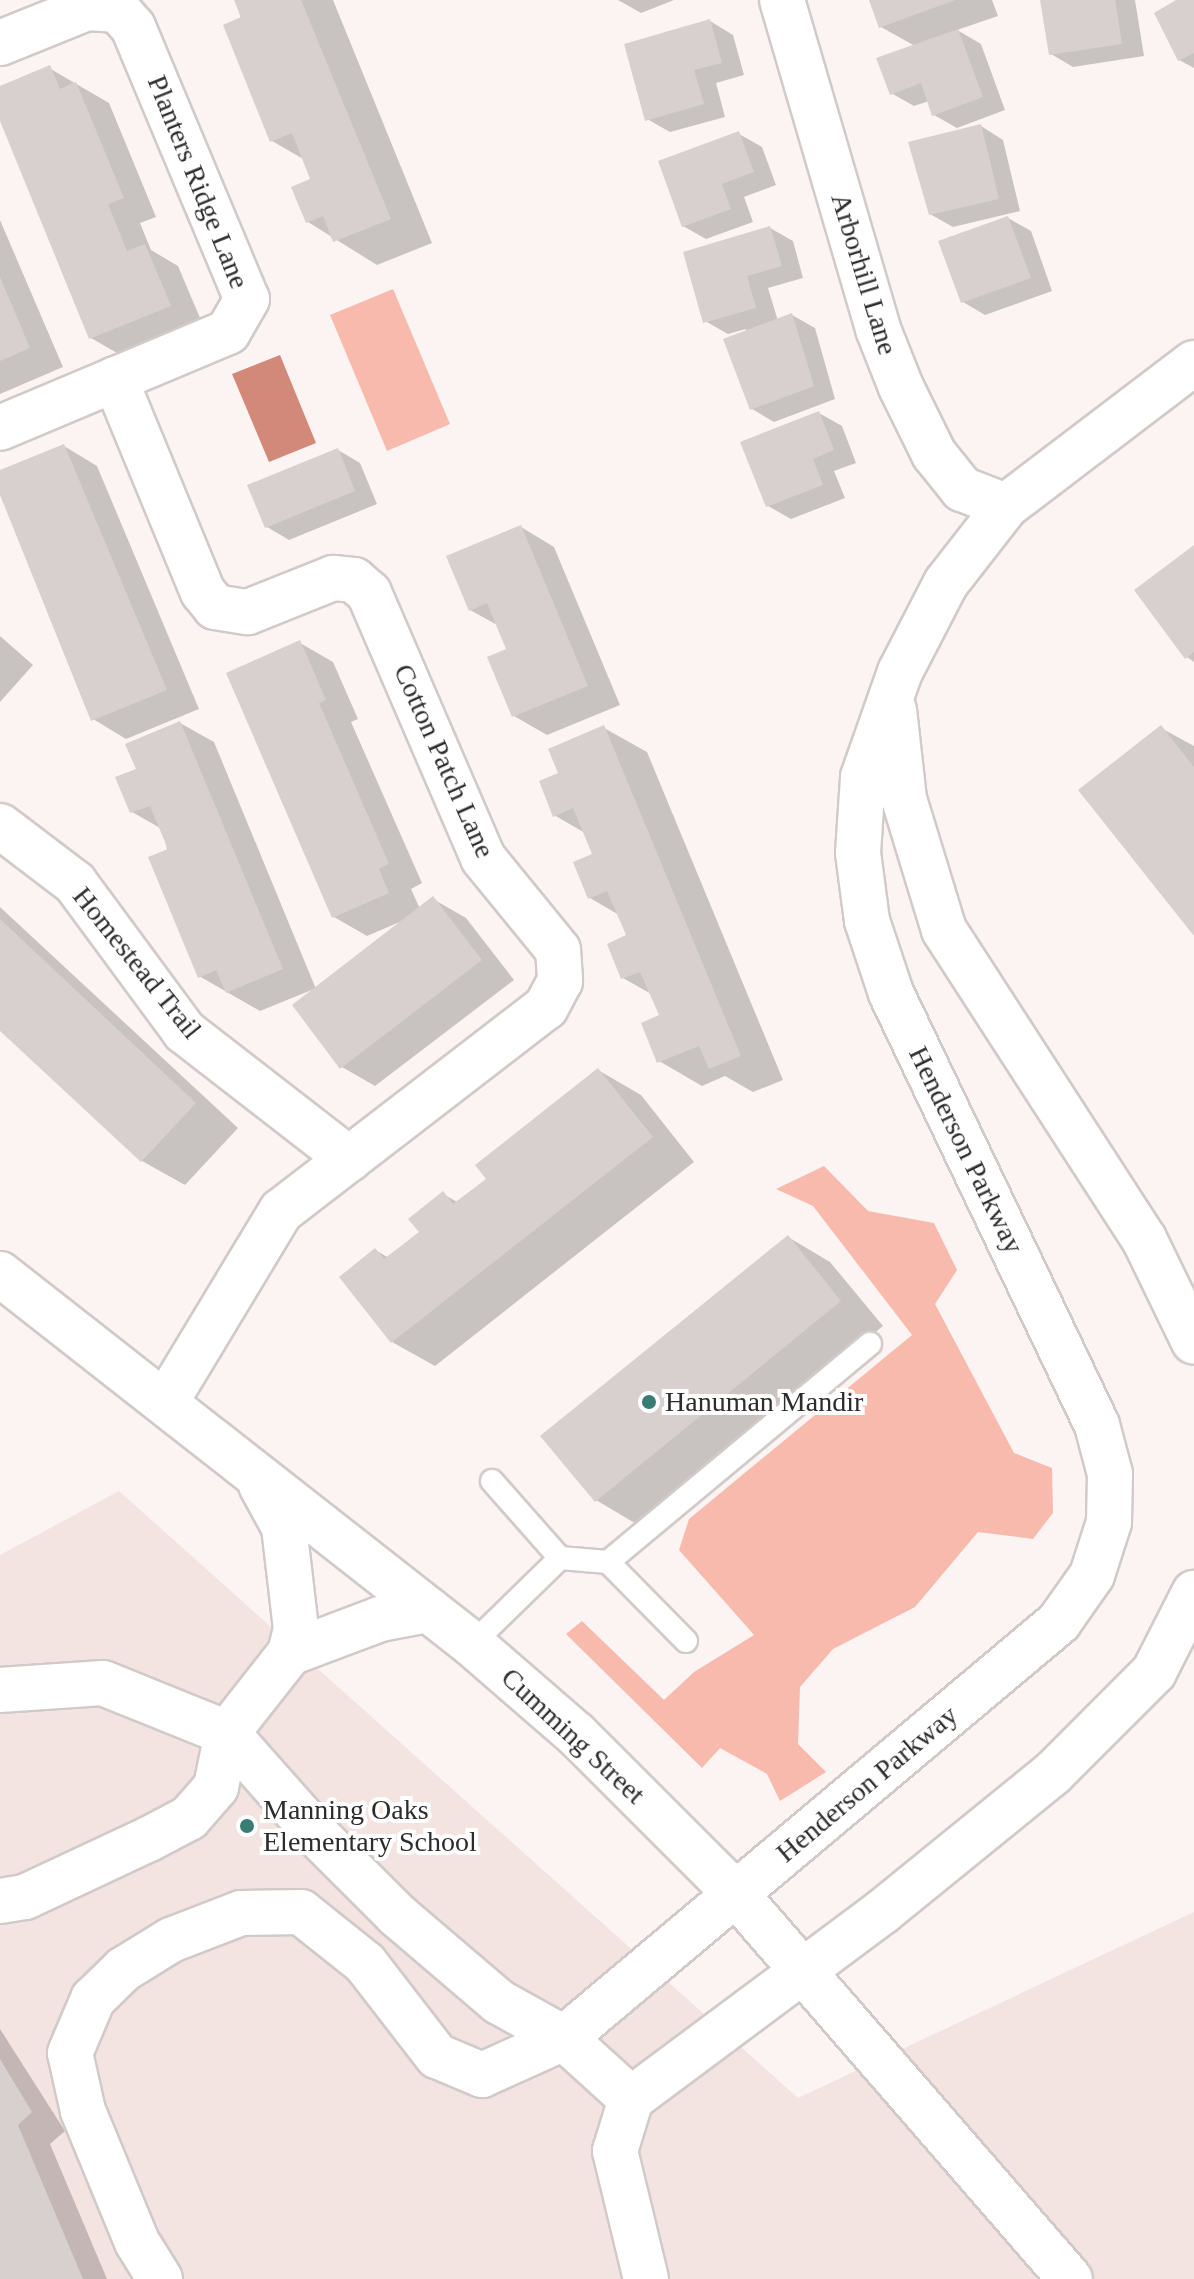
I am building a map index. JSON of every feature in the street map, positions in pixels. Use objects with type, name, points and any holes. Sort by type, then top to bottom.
[{"type":"street","name":"Arborhill Lane","points":[[782,0],[878,329],[901,387],[934,454],[962,489],[1006,506]]},
{"type":"street","name":"Planters Ridge Lane","points":[[0,43],[87,8],[118,10],[133,27],[245,284],[247,299],[228,332],[0,428]]},
{"type":"street","name":"Henderson Parkway","points":[[160,2279],[137,2242],[83,2111],[70,2053],[93,1999],[124,1969],[171,1940],[241,1913],[301,1912],[365,1963],[437,2056],[482,2075],[564,2038],[1059,1622],[1092,1575],[1109,1522],[1110,1474],[1097,1425],[891,993],[867,921],[858,853],[863,777],[900,672],[946,583],[1006,506],[1194,363]]},
{"type":"street","name":"Cotton Patch Lane","points":[[115,379],[203,592],[215,607],[248,612],[333,578],[354,580],[369,593],[483,858],[558,950],[560,981],[546,1007],[281,1211],[166,1402]]},
{"type":"street","points":[[900,672],[893,721],[904,799],[944,930],[1144,1239],[1194,1342]]},
{"type":"street","name":"Homestead Trail","points":[[0,826],[75,883],[184,1031],[349,1159]]},
{"type":"street","name":"Cumming Street","points":[[0,1274],[472,1644],[576,1734],[735,1893],[1070,2279]]},
{"type":"street","points":[[0,1901],[25,1897],[189,1818],[216,1787],[227,1733],[290,1653],[296,1629],[284,1527],[254,1473]]},
{"type":"street","points":[[646,2279],[615,2151],[631,2099],[803,1971],[1053,1773],[1154,1672],[1194,1593]]},
{"type":"street","points":[[290,1653],[380,1619],[428,1610]]},
{"type":"street","points":[[0,1690],[103,1683],[227,1733],[318,1836],[397,1915],[499,2002],[564,2038],[631,2099]]},
{"type":"lane","points":[[608,1562],[870,1344]]},
{"type":"lane","points":[[492,1481],[560,1558],[608,1562],[686,1641]]},
{"type":"lane","points":[[472,1644],[560,1558]]},
{"type":"shaded area","points":[[393,289],[450,424],[387,451],[330,315]]},
{"type":"shaded area","points":[[280,355],[316,443],[269,462],[232,374]]},
{"type":"shaded area","points":[[824,1166],[868,1211],[934,1223],[957,1270],[935,1304],[1014,1453],[1052,1468],[1053,1513],[1033,1539],[978,1532],[915,1607],[833,1649],[800,1687],[798,1744],[826,1772],[780,1801],[767,1774],[720,1748],[702,1768],[566,1634],[582,1621],[664,1700],[694,1672],[754,1635],[679,1550],[689,1519],[912,1335],[813,1206],[776,1189]]},
{"type":"shaded area","name":"Manning Oaks Elementary School","points":[[119,1491],[798,2098],[1194,1912],[1194,2279],[0,2279],[0,1555]]},
{"type":"building","points":[[234,0],[301,0],[391,219],[333,242],[323,216],[306,223],[291,187],[310,179],[292,133],[270,142],[223,25],[241,17]]},
{"type":"building","points":[[869,0],[955,0],[879,28]]},
{"type":"building","points":[[1040,0],[1115,0],[1122,44],[1049,55]]},
{"type":"building","points":[[1176,0],[1194,0],[1194,53],[1178,61],[1154,13]]},
{"type":"building","points":[[710,19],[722,63],[694,70],[704,104],[645,121],[624,44]]},
{"type":"building","points":[[958,29],[983,97],[932,116],[921,83],[890,95],[876,58]]},
{"type":"building","points":[[50,65],[60,89],[76,82],[124,198],[108,204],[127,251],[145,244],[171,306],[89,339],[0,121],[0,86]]},
{"type":"building","points":[[981,124],[999,199],[929,215],[908,142]]},
{"type":"building","points":[[739,131],[754,172],[722,184],[731,209],[682,227],[658,161]]},
{"type":"building","points":[[1008,216],[1031,278],[961,303],[938,241]]},
{"type":"building","points":[[770,226],[782,266],[747,276],[756,308],[703,323],[683,252]]},
{"type":"building","points":[[0,277],[30,348],[0,361]]},
{"type":"building","points":[[792,313],[814,386],[750,410],[723,339]]},
{"type":"building","points":[[819,411],[834,450],[813,459],[823,485],[766,507],[740,442]]},
{"type":"building","points":[[64,444],[167,690],[91,721],[0,495],[0,470]]},
{"type":"building","points":[[338,448],[355,491],[265,528],[247,485]]},
{"type":"building","points":[[521,525],[588,686],[512,717],[487,657],[506,649],[487,603],[469,611],[446,556]]},
{"type":"building","points":[[1194,545],[1194,652],[1185,659],[1134,590]]},
{"type":"building","points":[[300,640],[326,700],[319,703],[389,864],[379,869],[389,893],[332,918],[226,673]]},
{"type":"building","points":[[180,721],[283,969],[226,993],[216,970],[198,978],[148,857],[168,849],[150,806],[130,813],[115,777],[136,769],[125,744]]},
{"type":"building","points":[[604,725],[741,1056],[709,1069],[699,1046],[657,1063],[641,1023],[659,1015],[640,972],[621,979],[607,944],[626,935],[607,891],[588,899],[573,862],[592,854],[573,808],[553,817],[539,781],[558,773],[548,749]]},
{"type":"building","points":[[1161,725],[1194,767],[1194,936],[1078,790]]},
{"type":"building","points":[[433,896],[482,960],[340,1069],[292,1005]]},
{"type":"building","points":[[0,919],[196,1103],[141,1162],[0,1031]]},
{"type":"building","points":[[598,1068],[653,1137],[391,1343],[339,1277],[375,1248],[384,1259],[419,1232],[408,1219],[443,1191],[453,1204],[486,1179],[475,1165]]},
{"type":"building","points":[[788,1235],[841,1301],[595,1502],[540,1436]]},
{"type":"building","points":[[0,2059],[32,2112],[18,2125],[83,2279],[0,2279]]},
{"type":"place","name":"Hanuman Mandir","points":[[649,1402]]},
{"type":"place","name":"Manning Oaks Elementary School","points":[[247,1826]]}]
